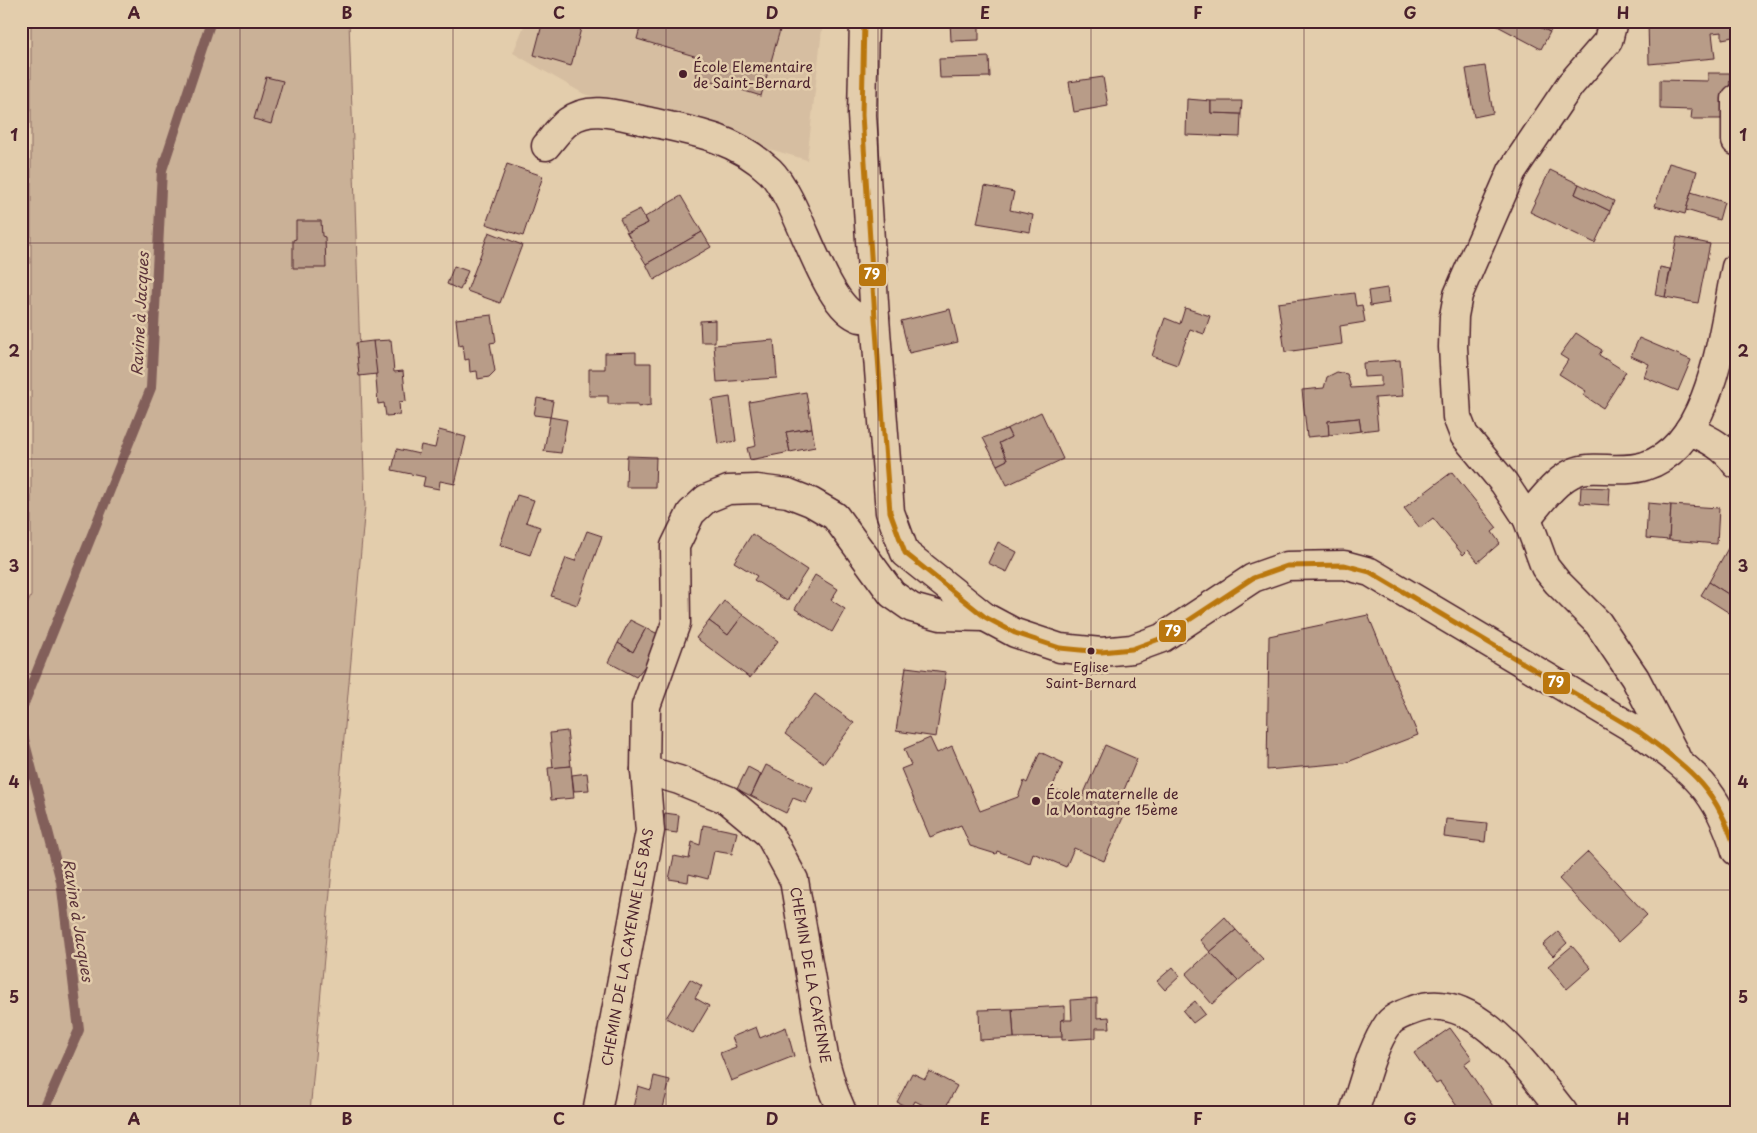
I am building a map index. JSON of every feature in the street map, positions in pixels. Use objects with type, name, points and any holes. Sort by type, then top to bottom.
[{"type":"street","points":[[864,21],[862,114],[875,318],[890,512],[905,553],[985,617],[1015,633],[1060,648],[1101,652],[1132,649],[1162,638],[1253,578],[1287,566],[1344,564],[1370,572],[1641,733],[1677,760],[1708,788],[1727,822],[1736,851]]},
{"type":"street","points":[[1613,21],[1608,42],[1570,85],[1512,171],[1458,295],[1454,316],[1453,347],[1458,417],[1464,435],[1504,483],[1526,518],[1545,567],[1556,582],[1598,623],[1635,678],[1677,760]]},
{"type":"street","points":[[1736,98],[1736,141]]},
{"type":"street","points":[[546,146],[568,121],[584,113],[604,112],[710,134],[744,150],[772,172],[791,204],[835,294],[844,308],[860,318],[875,318]]},
{"type":"street","points":[[1526,518],[1568,475],[1585,469],[1611,470],[1643,467],[1672,451],[1689,430],[1702,407],[1716,356],[1736,267]]},
{"type":"street","points":[[1689,430],[1707,438],[1727,451],[1736,464]]},
{"type":"street","name":"CHEMIN DE LA CAYENNE LES BAS","points":[[597,1112],[650,831],[645,770],[646,706],[676,623],[675,546],[692,513],[706,499],[728,490],[757,489],[788,493],[812,502],[835,516],[892,594],[912,608],[941,616],[985,617]]},
{"type":"street","name":"CHEMIN DE LA CAYENNE","points":[[645,770],[679,780],[728,800],[769,834],[794,880],[825,1062],[842,1112]]},
{"type":"street","points":[[1354,1112],[1381,1037],[1391,1021],[1420,1008],[1439,1006],[1455,1008],[1472,1015],[1500,1038],[1563,1112]]},
{"type":"shaded area","points":[[31,21],[349,21],[365,506],[310,1112],[21,1112],[21,618],[31,596]]},
{"type":"shaded area","name":"École Elementaire de Saint-Bernard","points":[[526,21],[823,21],[807,160],[584,94],[513,53]]},
{"type":"building","points":[[543,21],[583,21],[571,66],[534,55]]},
{"type":"building","points":[[642,21],[750,21],[780,30],[761,96],[696,76],[701,58],[637,39]]},
{"type":"building","points":[[950,21],[979,21],[979,40],[951,41]]},
{"type":"building","points":[[1488,21],[1534,21],[1533,24],[1550,32],[1541,49]]},
{"type":"building","points":[[1534,21],[1556,21],[1550,32],[1533,24]]},
{"type":"building","points":[[1648,21],[1734,21],[1733,37],[1722,39],[1722,32],[1712,33],[1715,58],[1649,64]]},
{"type":"building","points":[[989,57],[990,77],[940,78],[939,59]]},
{"type":"building","points":[[1485,66],[1493,113],[1474,117],[1466,69]]},
{"type":"building","points":[[1708,73],[1730,73],[1728,119],[1691,119],[1692,110],[1660,109],[1660,80],[1708,81]]},
{"type":"building","points":[[266,77],[283,81],[271,124],[254,119]]},
{"type":"building","points":[[1103,77],[1108,106],[1074,112],[1069,82]]},
{"type":"building","points":[[1187,99],[1211,101],[1211,113],[1241,114],[1240,137],[1186,135]]},
{"type":"building","points":[[1211,101],[1242,101],[1241,114],[1211,113]]},
{"type":"building","points":[[1669,163],[1697,171],[1685,214],[1655,206]]},
{"type":"building","points":[[507,164],[543,176],[523,236],[486,224]]},
{"type":"building","points":[[1550,170],[1579,184],[1575,194],[1610,211],[1595,243],[1530,212]]},
{"type":"building","points":[[1579,184],[1614,201],[1610,211],[1575,194]]},
{"type":"building","points":[[985,186],[1014,192],[1010,210],[1033,215],[1030,232],[977,223]]},
{"type":"building","points":[[1691,192],[1724,202],[1719,220],[1686,210]]},
{"type":"building","points":[[681,196],[702,232],[646,264],[627,233],[648,223],[645,217]]},
{"type":"building","points":[[640,209],[648,223],[627,233],[620,219]]},
{"type":"building","points":[[296,221],[321,221],[322,236],[325,237],[326,268],[293,268],[293,240],[296,239]]},
{"type":"building","points":[[489,232],[522,245],[500,303],[467,291]]},
{"type":"building","points":[[702,232],[711,247],[654,280],[646,264]]},
{"type":"building","points":[[1677,237],[1710,244],[1698,303],[1665,297]]},
{"type":"building","points":[[454,266],[468,271],[460,290],[447,284]]},
{"type":"building","points":[[1660,267],[1670,269],[1665,297],[1655,295]]},
{"type":"building","points":[[1387,288],[1389,303],[1370,306],[1368,291]]},
{"type":"building","points":[[1354,293],[1356,306],[1362,305],[1365,322],[1340,326],[1342,344],[1285,352],[1278,303]]},
{"type":"building","points":[[1185,308],[1210,316],[1204,334],[1190,329],[1177,365],[1152,356],[1165,318],[1180,324]]},
{"type":"building","points":[[950,309],[958,342],[909,353],[901,321]]},
{"type":"building","points":[[492,315],[496,342],[490,343],[495,371],[489,377],[478,379],[477,371],[470,372],[469,359],[465,360],[463,345],[459,346],[456,319]]},
{"type":"building","points":[[715,320],[715,342],[701,342],[700,321]]},
{"type":"building","points":[[1576,333],[1602,350],[1599,355],[1626,372],[1603,408],[1583,395],[1586,391],[1559,374],[1568,360],[1560,355]]},
{"type":"building","points":[[1639,338],[1691,360],[1678,391],[1644,377],[1649,364],[1631,356]]},
{"type":"building","points":[[391,340],[394,372],[403,371],[406,401],[399,402],[400,415],[386,416],[384,403],[378,404],[373,341]]},
{"type":"building","points":[[774,340],[777,378],[717,382],[714,345]]},
{"type":"building","points":[[373,341],[377,374],[359,376],[356,343]]},
{"type":"building","points":[[636,352],[636,363],[651,363],[651,405],[638,407],[638,404],[608,404],[608,396],[589,396],[589,369],[605,369],[605,353]]},
{"type":"building","points":[[1400,360],[1403,396],[1375,398],[1378,429],[1361,431],[1359,418],[1328,421],[1329,435],[1307,437],[1302,390],[1324,388],[1327,377],[1337,372],[1347,374],[1351,388],[1381,386],[1381,376],[1364,377],[1363,363]]},
{"type":"building","points":[[806,392],[812,428],[786,432],[790,452],[750,460],[747,448],[756,446],[749,402]]},
{"type":"building","points":[[730,397],[736,441],[718,444],[712,400]]},
{"type":"building","points":[[537,398],[553,401],[550,417],[534,415]]},
{"type":"building","points":[[1041,412],[1063,459],[1007,485],[997,465],[1007,460],[999,443],[1011,437],[1007,429]]},
{"type":"building","points":[[550,417],[567,420],[561,453],[544,451]]},
{"type":"building","points":[[1359,418],[1361,431],[1329,435],[1328,421]]},
{"type":"building","points":[[812,428],[815,447],[790,452],[786,432]]},
{"type":"building","points":[[1007,429],[1011,437],[999,443],[1007,460],[997,465],[983,438]]},
{"type":"building","points":[[439,430],[466,437],[455,484],[440,481],[439,489],[423,486],[425,477],[392,470],[397,449],[419,454],[421,445],[435,448]]},
{"type":"building","points":[[627,456],[656,457],[655,487],[626,487]]},
{"type":"building","points":[[1452,472],[1497,528],[1492,532],[1500,543],[1478,562],[1468,550],[1463,555],[1433,518],[1420,528],[1404,508]]},
{"type":"building","points":[[1581,487],[1610,488],[1609,505],[1580,503]]},
{"type":"building","points":[[517,495],[534,500],[526,522],[540,527],[530,555],[500,545]]},
{"type":"building","points":[[1648,503],[1671,505],[1669,540],[1646,538]]},
{"type":"building","points":[[1671,505],[1719,508],[1717,544],[1669,540]]},
{"type":"building","points":[[587,531],[602,536],[577,605],[551,596],[566,558],[575,561]]},
{"type":"building","points":[[752,534],[807,570],[787,601],[754,580],[757,576],[734,562]]},
{"type":"building","points":[[998,542],[1017,552],[1007,572],[988,563]]},
{"type":"building","points":[[1731,543],[1736,546],[1736,599],[1709,582]]},
{"type":"building","points":[[815,575],[838,589],[831,600],[845,609],[832,632],[795,609]]},
{"type":"building","points":[[1709,582],[1736,599],[1736,606],[1731,614],[1701,595]]},
{"type":"building","points":[[724,601],[743,615],[728,635],[709,621]]},
{"type":"building","points":[[743,615],[778,641],[750,678],[696,638],[709,621],[728,635]]},
{"type":"building","points":[[1368,615],[1418,735],[1345,763],[1267,770],[1269,636]]},
{"type":"building","points":[[630,620],[646,628],[633,652],[618,643]]},
{"type":"building","points":[[646,628],[658,634],[649,661],[636,677],[608,662],[618,643],[633,652]]},
{"type":"building","points":[[906,667],[946,672],[936,737],[896,731]]},
{"type":"building","points":[[815,694],[854,723],[824,763],[785,734]]},
{"type":"building","points":[[567,731],[571,766],[553,768],[550,733]]},
{"type":"building","points":[[930,738],[937,753],[952,746],[980,811],[1018,797],[1024,781],[1027,783],[1040,752],[1063,763],[1052,788],[1081,800],[1105,745],[1137,759],[1116,809],[1125,813],[1104,861],[1074,848],[1066,867],[1033,853],[1030,863],[997,851],[996,854],[970,846],[961,825],[930,837],[901,769],[911,765],[904,749]]},
{"type":"building","points":[[766,765],[813,788],[806,803],[793,798],[786,813],[751,796]]},
{"type":"building","points":[[571,766],[574,798],[551,800],[548,768]]},
{"type":"building","points":[[748,767],[761,774],[751,796],[737,789]]},
{"type":"building","points":[[587,773],[589,790],[574,791],[572,775]]},
{"type":"building","points":[[665,813],[679,815],[677,833],[662,831]]},
{"type":"building","points":[[1446,819],[1487,823],[1485,842],[1444,837]]},
{"type":"building","points":[[703,825],[737,832],[732,854],[714,851],[708,879],[689,874],[688,882],[669,879],[674,856],[689,859],[692,842],[700,845]]},
{"type":"building","points":[[1588,852],[1647,915],[1618,942],[1559,879]]},
{"type":"building","points":[[1225,917],[1236,930],[1210,952],[1200,940]]},
{"type":"building","points":[[1236,930],[1263,959],[1238,981],[1210,952]]},
{"type":"building","points":[[1558,932],[1567,943],[1553,956],[1543,945]]},
{"type":"building","points":[[1572,946],[1591,968],[1567,989],[1548,966]]},
{"type":"building","points":[[1210,952],[1238,981],[1212,1004],[1186,974]]},
{"type":"building","points":[[1173,967],[1180,976],[1165,990],[1157,981]]},
{"type":"building","points":[[690,979],[702,986],[695,998],[709,1006],[693,1033],[666,1018]]},
{"type":"building","points":[[1097,998],[1097,1018],[1109,1017],[1110,1028],[1096,1028],[1096,1038],[1062,1040],[1061,1020],[1072,1020],[1071,1000]]},
{"type":"building","points":[[1195,1001],[1205,1014],[1193,1023],[1183,1011]]},
{"type":"building","points":[[1065,1006],[1065,1019],[1061,1020],[1062,1037],[1014,1038],[1012,1009]]},
{"type":"building","points":[[1012,1009],[1014,1038],[980,1040],[979,1010]]},
{"type":"building","points":[[756,1027],[760,1038],[786,1027],[794,1056],[731,1081],[720,1053],[736,1047],[732,1037]]},
{"type":"building","points":[[1450,1028],[1472,1058],[1464,1064],[1497,1112],[1461,1112],[1440,1082],[1436,1084],[1414,1053]]},
{"type":"building","points":[[929,1071],[957,1086],[943,1112],[937,1112],[915,1101],[911,1109],[897,1102],[912,1073],[925,1079]]},
{"type":"building","points":[[654,1076],[670,1080],[662,1112],[632,1112],[638,1086],[651,1090]]},
{"type":"waterway","name":"Ravine à Jacques","points":[[21,711],[151,388],[162,170],[211,21]]},
{"type":"waterway","name":"Ravine à Jacques","points":[[21,728],[61,881],[79,1030],[43,1112]]},
{"type":"transit line","name":"79","points":[[864,21],[862,115],[875,318],[890,512],[905,553],[985,617],[1015,633],[1060,648],[1101,652],[1132,649],[1162,638],[1253,578],[1287,566],[1344,565],[1370,572],[1641,733],[1659,746],[1688,770],[1711,796],[1729,829],[1736,851]]},
{"type":"place","name":"École Elementaire de Saint-Bernard","points":[[683,74]]},
{"type":"place","name":"Eglise Saint-Bernard","points":[[1091,651]]},
{"type":"place","name":"École maternelle de la Montagne 15ème","points":[[1036,801]]}]
